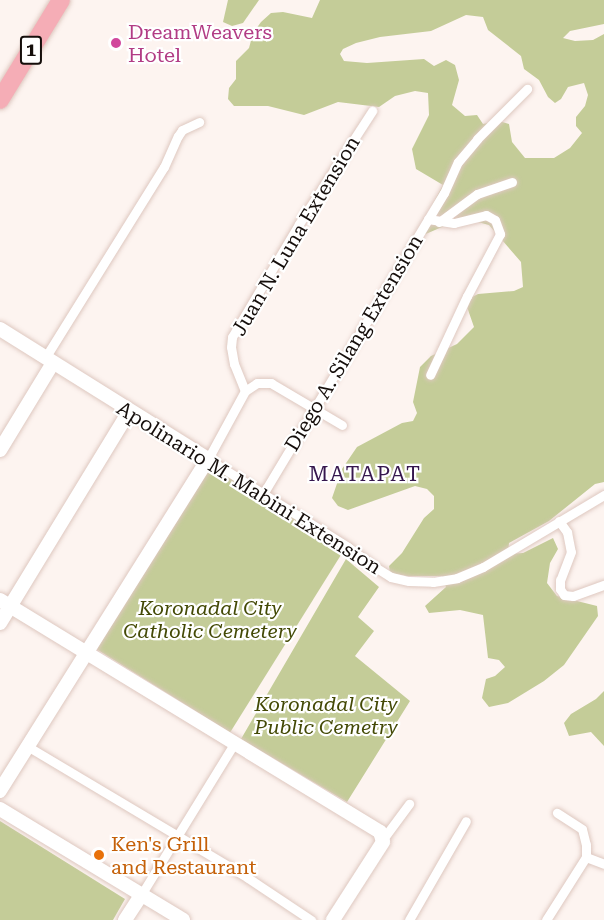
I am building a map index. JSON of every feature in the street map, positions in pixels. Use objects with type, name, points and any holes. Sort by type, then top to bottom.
[{"type":"highway","name":"1","points":[[0,100],[61,0]]},
{"type":"street","name":"Diego A. Silang Extension","points":[[263,494],[444,193],[466,150],[527,89]]},
{"type":"street","name":"Juan N. Luna Extension","points":[[245,391],[234,364],[232,337],[299,224],[372,111]]},
{"type":"street","points":[[0,450],[49,361],[164,167],[178,136],[182,130],[199,122]]},
{"type":"street","points":[[439,222],[477,194],[512,182]]},
{"type":"street","points":[[428,219],[454,223],[486,216],[495,220],[500,234],[467,296],[430,375]]},
{"type":"street","name":"Apolinario M. Mabini Extension","points":[[0,330],[208,459],[383,572],[409,581],[433,582],[466,574],[514,549],[604,495]]},
{"type":"street","points":[[0,791],[208,459],[245,391],[250,386],[263,381],[342,425]]},
{"type":"street","points":[[0,623],[5,603],[129,412]]},
{"type":"street","points":[[559,521],[567,532],[571,552],[560,580],[560,589],[564,595],[589,593],[604,585]]},
{"type":"street","points":[[5,603],[380,832],[383,838]]},
{"type":"street","points":[[125,920],[234,744]]},
{"type":"street","points":[[27,746],[178,836],[311,920]]},
{"type":"street","points":[[333,920],[383,838],[409,804]]},
{"type":"street","points":[[0,808],[183,920]]},
{"type":"street","points":[[546,920],[586,857],[582,829],[557,813]]},
{"type":"street","points":[[409,920],[466,821]]},
{"type":"street","points":[[586,857],[604,864]]},
{"type":"green space","points":[[228,0],[259,0],[243,23],[232,26],[223,22]]},
{"type":"green space","points":[[320,0],[604,0],[604,24],[570,31],[563,38],[575,41],[593,40],[604,34],[604,482],[595,484],[549,521],[509,543],[508,554],[523,553],[553,538],[558,549],[550,563],[547,583],[557,596],[597,606],[598,616],[564,665],[544,681],[508,703],[489,707],[482,698],[486,679],[495,676],[505,667],[499,660],[488,658],[483,615],[460,610],[429,613],[425,606],[446,587],[442,576],[407,576],[390,573],[389,566],[402,553],[424,518],[434,509],[434,496],[427,489],[415,486],[348,510],[338,506],[332,498],[342,469],[357,447],[402,423],[413,421],[417,413],[413,402],[420,367],[431,356],[457,344],[474,327],[467,307],[470,298],[478,294],[514,291],[523,287],[521,262],[489,225],[463,218],[414,239],[443,185],[416,169],[412,149],[429,115],[428,93],[415,91],[395,96],[379,107],[338,102],[304,115],[268,106],[234,106],[228,99],[229,88],[236,79],[236,61],[249,48],[253,33],[261,22],[271,13],[283,12],[312,18]],"holes":[[[466,15],[483,17],[488,30],[521,56],[524,69],[539,80],[548,97],[555,103],[561,99],[568,87],[584,83],[588,95],[585,106],[576,117],[576,126],[582,133],[570,148],[554,158],[525,158],[512,142],[509,124],[499,121],[483,124],[477,115],[465,116],[452,105],[459,80],[455,65],[446,60],[434,66],[424,59],[367,63],[344,61],[340,54],[343,49],[356,43],[380,37],[431,31]]]},
{"type":"green space","name":"Koronadal City Catholic Cemetery","points":[[208,464],[345,549],[230,732],[94,647]]},
{"type":"green space","name":"Koronadal City Public Cemetry","points":[[346,559],[379,587],[358,617],[374,631],[355,656],[410,701],[347,802],[241,739]]},
{"type":"green space","points":[[604,691],[604,746],[591,732],[569,736],[564,723],[571,714],[596,699]]},
{"type":"green space","points":[[0,821],[125,899],[113,920],[0,920]]},
{"type":"place","name":"DreamWeavers Hotel","points":[[116,43]]},
{"type":"place","name":"Ken's Grill and Restaurant","points":[[99,855]]},
{"type":"district","name":"MATAPAT","points":[[365,474]]}]
